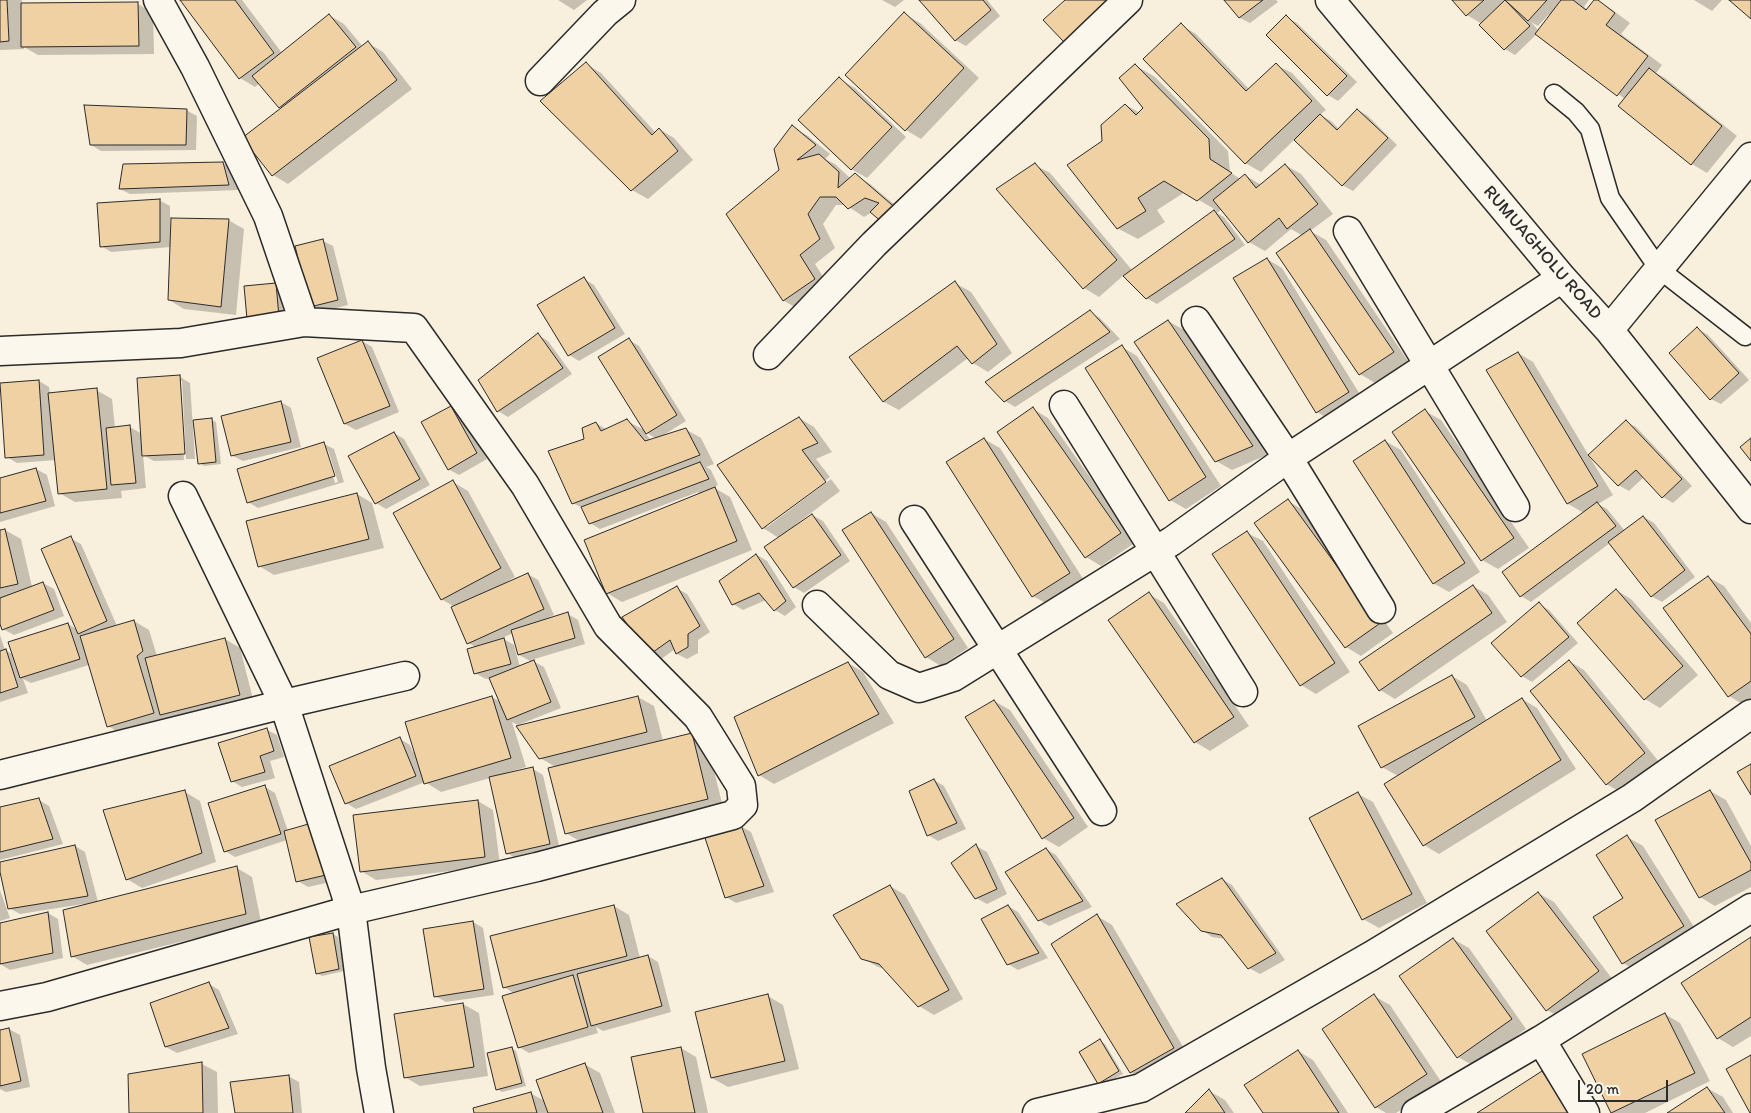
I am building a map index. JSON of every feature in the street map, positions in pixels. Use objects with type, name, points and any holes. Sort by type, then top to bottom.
[{"type":"street","points":[[158,0],[195,67],[268,216],[304,322]]},
{"type":"street","points":[[540,81],[605,13],[621,0]]},
{"type":"street","points":[[768,355],[874,244],[1128,0]]},
{"type":"street","name":"RUMUAGHOLU ROAD","points":[[1330,0],[1562,278],[1609,330],[1751,509]]},
{"type":"street","points":[[1609,330],[1751,157]]},
{"type":"street","points":[[1348,231],[1515,507]]},
{"type":"street","points":[[817,605],[889,675],[919,688],[953,677],[1155,552],[1288,458],[1562,278]]},
{"type":"street","points":[[1196,321],[1288,458],[1381,609]]},
{"type":"street","points":[[0,351],[180,343],[304,322],[414,328],[525,485],[608,626],[698,717],[741,786],[743,804],[733,815],[537,867],[351,910],[47,997],[0,1006]]},
{"type":"street","points":[[1064,405],[1243,692]]},
{"type":"street","points":[[183,496],[284,704],[351,910],[371,1068],[379,1113]]},
{"type":"street","points":[[914,520],[1102,811]]},
{"type":"street","points":[[0,775],[284,704],[405,676]]},
{"type":"street","points":[[1037,1113],[1141,1088],[1371,956],[1623,803],[1751,714]]},
{"type":"street","points":[[1416,1113],[1541,1040],[1751,908]]},
{"type":"street","points":[[1541,1040],[1585,1113]]},
{"type":"lane","points":[[1554,94],[1576,112],[1590,129],[1610,198],[1659,269],[1744,336]]},
{"type":"building","points":[[0,0],[7,0],[9,41],[0,42]]},
{"type":"building","points":[[180,0],[235,0],[274,53],[239,79]]},
{"type":"building","points":[[919,0],[983,0],[991,10],[955,41]]},
{"type":"building","points":[[1065,0],[1109,0],[1064,42],[1043,20]]},
{"type":"building","points":[[1224,0],[1263,0],[1239,18]]},
{"type":"building","points":[[1452,0],[1484,0],[1466,16]]},
{"type":"building","points":[[1505,0],[1530,26],[1504,50],[1479,25]]},
{"type":"building","points":[[1505,0],[1547,0],[1528,21]]},
{"type":"building","points":[[1561,0],[1573,0],[1586,10],[1594,0],[1598,0],[1615,13],[1606,25],[1648,56],[1617,96],[1535,34]]},
{"type":"building","points":[[1729,0],[1751,0],[1751,19]]},
{"type":"building","points":[[138,2],[139,46],[21,47],[21,3]]},
{"type":"building","points":[[904,12],[964,68],[905,131],[845,75]]},
{"type":"building","points":[[329,14],[356,47],[279,108],[252,76]]},
{"type":"building","points":[[1286,15],[1347,76],[1327,96],[1266,35]]},
{"type":"building","points":[[1181,23],[1246,91],[1276,63],[1312,101],[1245,164],[1143,59]]},
{"type":"building","points":[[368,41],[397,80],[272,176],[242,138]]},
{"type":"building","points":[[586,62],[652,135],[659,128],[678,151],[631,191],[540,101]]},
{"type":"building","points":[[1135,64],[1209,139],[1210,159],[1232,173],[1197,201],[1164,181],[1138,198],[1146,211],[1117,229],[1067,165],[1102,141],[1101,125],[1125,104],[1136,115],[1143,108],[1119,78]]},
{"type":"building","points":[[1649,68],[1722,126],[1691,165],[1618,106]]},
{"type":"building","points":[[839,77],[892,127],[851,170],[798,120]]},
{"type":"building","points":[[84,105],[187,109],[186,145],[90,145]]},
{"type":"building","points":[[1357,109],[1388,138],[1342,186],[1294,140],[1320,114],[1337,130]]},
{"type":"building","points":[[792,125],[816,145],[797,160],[819,154],[839,172],[838,188],[855,173],[899,211],[883,223],[870,212],[879,203],[865,198],[848,209],[836,197],[820,197],[808,214],[820,239],[800,255],[815,279],[783,301],[726,214],[779,170],[774,149]]},
{"type":"building","points":[[223,162],[229,185],[119,189],[123,164]]},
{"type":"building","points":[[1035,163],[1117,260],[1083,289],[996,189]]},
{"type":"building","points":[[1285,164],[1318,204],[1287,229],[1279,218],[1248,243],[1213,200],[1245,174],[1256,188]]},
{"type":"building","points":[[160,199],[160,242],[100,247],[97,203]]},
{"type":"building","points":[[1214,210],[1235,239],[1146,299],[1123,276]]},
{"type":"building","points":[[171,218],[229,219],[221,307],[168,300]]},
{"type":"building","points":[[1310,229],[1394,352],[1359,375],[1276,253]]},
{"type":"building","points":[[323,239],[338,300],[310,307],[295,246]]},
{"type":"building","points":[[1267,258],[1349,392],[1316,413],[1233,278]]},
{"type":"building","points":[[584,277],[615,328],[568,356],[537,305]]},
{"type":"building","points":[[955,281],[997,344],[972,364],[957,346],[883,402],[849,357]]},
{"type":"building","points":[[276,283],[279,317],[247,319],[244,286]]},
{"type":"building","points":[[1090,310],[1110,332],[1004,402],[985,382]]},
{"type":"building","points":[[1168,320],[1253,446],[1215,462],[1134,342]]},
{"type":"building","points":[[1697,327],[1739,373],[1710,400],[1669,353]]},
{"type":"building","points":[[538,333],[563,368],[497,412],[478,380]]},
{"type":"building","points":[[629,338],[677,415],[646,434],[598,357]]},
{"type":"building","points":[[362,340],[390,406],[344,424],[317,358]]},
{"type":"building","points":[[1122,345],[1206,477],[1169,501],[1085,368]]},
{"type":"building","points":[[1518,352],[1598,486],[1567,504],[1486,370]]},
{"type":"building","points":[[180,375],[185,454],[142,456],[137,378]]},
{"type":"building","points":[[39,380],[44,455],[5,458],[0,383]]},
{"type":"building","points":[[97,388],[107,489],[58,494],[48,393]]},
{"type":"building","points":[[281,401],[291,442],[231,456],[221,416]]},
{"type":"building","points":[[451,406],[477,453],[448,470],[421,422]]},
{"type":"building","points":[[1033,407],[1121,533],[1085,558],[997,432]]},
{"type":"building","points":[[1425,409],[1514,538],[1481,561],[1392,432]]},
{"type":"building","points":[[799,417],[818,443],[802,450],[826,482],[762,529],[717,465]]},
{"type":"building","points":[[212,418],[216,462],[198,464],[193,420]]},
{"type":"building","points":[[627,419],[645,441],[686,428],[700,455],[572,504],[548,451],[584,439],[582,428],[596,422],[601,431]]},
{"type":"building","points":[[1626,420],[1682,479],[1662,498],[1636,470],[1618,486],[1588,455]]},
{"type":"building","points":[[130,425],[136,483],[111,485],[106,428]]},
{"type":"building","points":[[394,432],[420,479],[375,504],[348,456]]},
{"type":"building","points":[[984,438],[1070,573],[1032,597],[946,462]]},
{"type":"building","points":[[1751,438],[1751,461],[1740,447]]},
{"type":"building","points":[[1385,440],[1465,563],[1433,584],[1353,461]]},
{"type":"building","points":[[324,442],[335,476],[247,503],[237,469]]},
{"type":"building","points":[[700,462],[709,479],[589,524],[581,507]]},
{"type":"building","points":[[36,468],[46,501],[0,513],[0,478]]},
{"type":"building","points":[[453,480],[501,568],[441,600],[393,513]]},
{"type":"building","points":[[715,487],[737,541],[606,594],[584,540]]},
{"type":"building","points":[[357,493],[369,539],[258,567],[246,521]]},
{"type":"building","points":[[1288,499],[1379,624],[1345,648],[1254,523]]},
{"type":"building","points":[[1597,502],[1616,526],[1520,597],[1502,572]]},
{"type":"building","points":[[871,512],[954,639],[925,658],[842,530]]},
{"type":"building","points":[[812,514],[841,555],[793,588],[764,547]]},
{"type":"building","points":[[1643,516],[1685,570],[1651,597],[1608,542]]},
{"type":"building","points":[[5,529],[18,584],[0,588],[0,530]]},
{"type":"building","points":[[1247,531],[1335,663],[1300,686],[1212,554]]},
{"type":"building","points":[[71,536],[107,621],[78,634],[41,549]]},
{"type":"building","points":[[756,554],[786,601],[774,611],[759,593],[732,605],[719,581]]},
{"type":"building","points":[[528,573],[544,609],[467,644],[451,607]]},
{"type":"building","points":[[1708,576],[1751,634],[1751,681],[1728,697],[1663,608]]},
{"type":"building","points":[[43,582],[54,610],[2,630],[0,624],[0,598]]},
{"type":"building","points":[[1473,585],[1492,613],[1379,691],[1359,662]]},
{"type":"building","points":[[677,586],[700,626],[688,634],[688,647],[676,654],[670,640],[649,655],[622,617]]},
{"type":"building","points":[[1616,589],[1683,666],[1644,700],[1577,623]]},
{"type":"building","points":[[1149,592],[1234,717],[1194,743],[1108,620]]},
{"type":"building","points":[[1539,602],[1569,637],[1521,677],[1491,643]]},
{"type":"building","points":[[568,612],[575,638],[518,655],[511,630]]},
{"type":"building","points":[[134,620],[143,651],[137,656],[154,713],[107,727],[80,636]]},
{"type":"building","points":[[68,623],[80,659],[20,678],[8,642]]},
{"type":"building","points":[[225,638],[240,695],[160,715],[145,658]]},
{"type":"building","points":[[504,638],[511,664],[474,674],[467,649]]},
{"type":"building","points":[[6,649],[18,687],[0,693],[0,651]]},
{"type":"building","points":[[534,660],[551,702],[507,720],[489,678]]},
{"type":"building","points":[[1569,660],[1645,753],[1606,785],[1530,691]]},
{"type":"building","points":[[848,662],[879,714],[758,776],[734,717]]},
{"type":"building","points":[[1452,675],[1475,717],[1381,768],[1358,726]]},
{"type":"building","points":[[492,696],[511,758],[424,784],[405,722]]},
{"type":"building","points":[[638,696],[647,732],[539,759],[516,726]]},
{"type":"building","points":[[1522,698],[1561,760],[1423,846],[1384,784]]},
{"type":"building","points":[[994,700],[1074,818],[1042,839],[965,717]]},
{"type":"building","points":[[267,728],[274,751],[260,756],[265,772],[231,782],[218,743]]},
{"type":"building","points":[[692,733],[708,799],[565,834],[548,768]]},
{"type":"building","points":[[400,737],[416,776],[345,804],[329,766]]},
{"type":"building","points":[[1751,764],[1751,795],[1737,772]]},
{"type":"building","points":[[533,767],[550,844],[506,854],[489,777]]},
{"type":"building","points":[[934,779],[957,823],[927,836],[909,791]]},
{"type":"building","points":[[265,785],[281,834],[224,852],[208,803]]},
{"type":"building","points":[[185,790],[202,853],[126,880],[103,810]]},
{"type":"building","points":[[1710,790],[1751,863],[1751,870],[1699,898],[1655,820]]},
{"type":"building","points":[[1358,792],[1412,894],[1362,920],[1309,818]]},
{"type":"building","points":[[39,798],[53,839],[0,852],[0,807]]},
{"type":"building","points":[[478,800],[485,857],[360,872],[353,815]]},
{"type":"building","points":[[312,823],[326,875],[296,882],[284,831]]},
{"type":"building","points":[[741,825],[764,886],[725,898],[703,832]]},
{"type":"building","points":[[1627,835],[1684,926],[1622,964],[1593,917],[1623,898],[1596,855]]},
{"type":"building","points":[[976,844],[997,889],[975,899],[951,863]]},
{"type":"building","points":[[75,845],[88,896],[8,909],[0,872],[0,862]]},
{"type":"building","points":[[1046,848],[1083,901],[1038,921],[1005,872]]},
{"type":"building","points":[[237,866],[246,914],[71,957],[63,910]]},
{"type":"building","points":[[1222,878],[1276,953],[1248,969],[1221,935],[1201,931],[1176,904]]},
{"type":"building","points":[[890,885],[949,990],[918,1007],[879,964],[861,959],[833,915]]},
{"type":"building","points":[[1538,892],[1599,971],[1546,1011],[1486,931]]},
{"type":"building","points":[[614,905],[627,956],[503,988],[490,936]]},
{"type":"building","points":[[1008,905],[1039,953],[1007,965],[981,919]]},
{"type":"building","points":[[48,912],[53,953],[0,964],[0,923]]},
{"type":"building","points":[[1097,914],[1174,1048],[1130,1073],[1051,944]]},
{"type":"building","points":[[473,921],[484,989],[434,997],[423,929]]},
{"type":"building","points":[[333,933],[339,969],[316,974],[309,937]]},
{"type":"building","points":[[1751,937],[1751,1017],[1717,1039],[1681,983]]},
{"type":"building","points":[[1453,938],[1512,1019],[1457,1058],[1399,976]]},
{"type":"building","points":[[648,955],[662,1006],[591,1026],[577,974]]},
{"type":"building","points":[[573,975],[588,1027],[518,1048],[502,996]]},
{"type":"building","points":[[209,982],[229,1028],[165,1047],[150,1003]]},
{"type":"building","points":[[768,994],[785,1061],[711,1078],[695,1012]]},
{"type":"building","points":[[1374,994],[1427,1074],[1375,1108],[1322,1029]]},
{"type":"building","points":[[463,1003],[474,1067],[404,1078],[394,1014]]},
{"type":"building","points":[[1665,1013],[1695,1073],[1611,1113],[1582,1054]]},
{"type":"building","points":[[9,1028],[21,1081],[0,1086],[0,1030]]},
{"type":"building","points":[[1100,1039],[1119,1071],[1098,1084],[1079,1052]]},
{"type":"building","points":[[512,1047],[522,1083],[496,1090],[487,1053]]},
{"type":"building","points":[[681,1047],[695,1113],[643,1113],[631,1057]]},
{"type":"building","points":[[1298,1050],[1339,1113],[1263,1113],[1244,1085]]},
{"type":"building","points":[[1751,1055],[1751,1113],[1750,1113],[1726,1069]]},
{"type":"building","points":[[202,1062],[203,1113],[129,1113],[128,1074]]},
{"type":"building","points":[[585,1063],[603,1113],[548,1113],[536,1080]]},
{"type":"building","points":[[1542,1071],[1569,1113],[1477,1113]]},
{"type":"building","points":[[289,1075],[293,1113],[235,1113],[230,1082]]},
{"type":"building","points":[[1707,1087],[1725,1113],[1667,1113]]},
{"type":"building","points":[[1209,1089],[1225,1113],[1185,1113]]},
{"type":"building","points":[[531,1092],[537,1113],[474,1113],[473,1108]]}]
